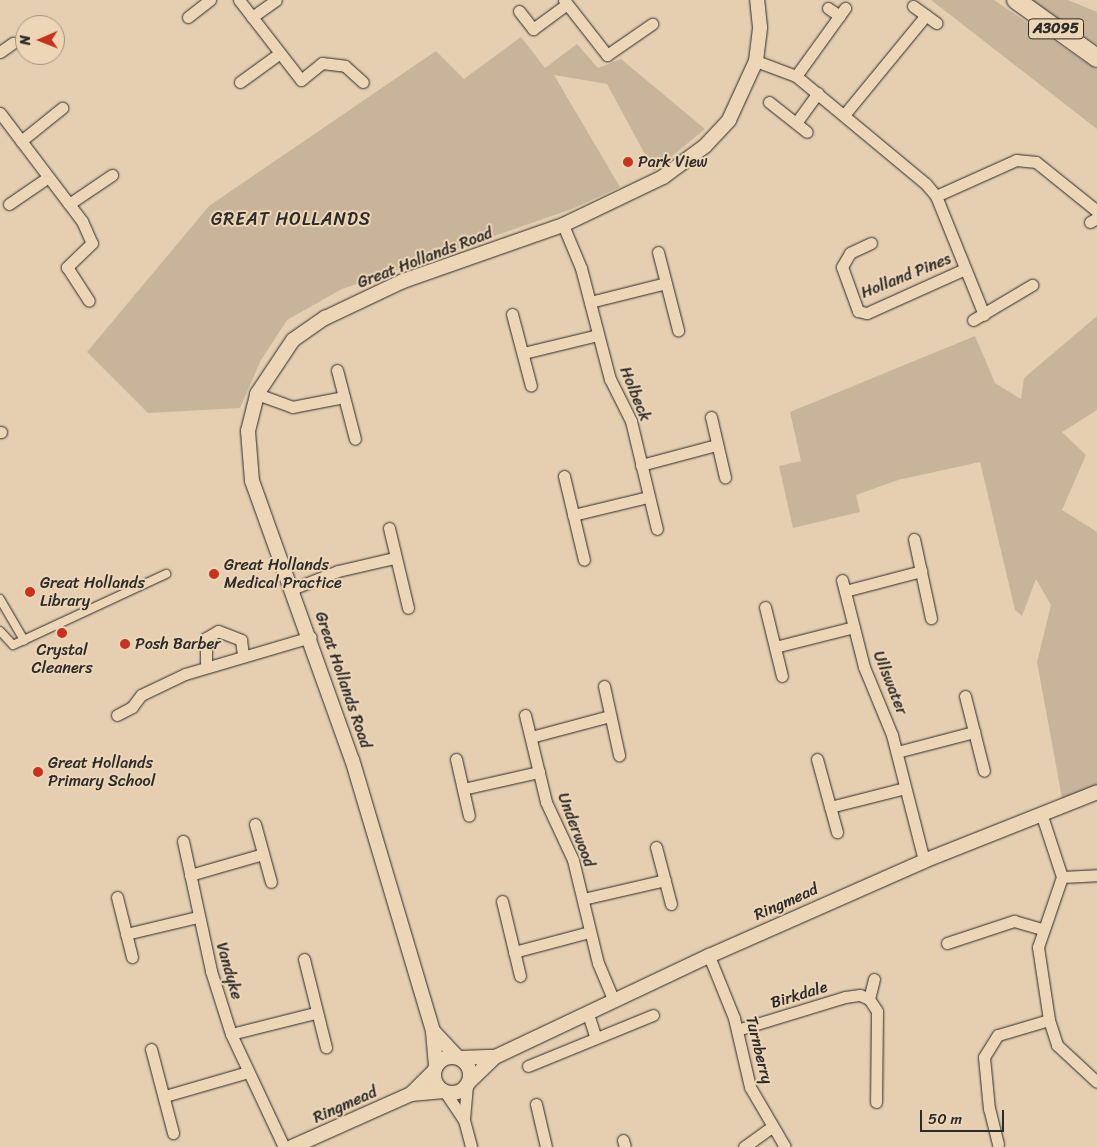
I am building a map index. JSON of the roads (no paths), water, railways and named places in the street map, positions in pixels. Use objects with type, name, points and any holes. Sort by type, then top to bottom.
[{"type":"main road","name":"A3095","points":[[1016,0],[1097,58]]},
{"type":"street","points":[[188,17],[210,0]]},
{"type":"street","points":[[239,0],[301,80],[322,63],[346,66],[363,82]]},
{"type":"street","points":[[252,17],[276,0]]},
{"type":"street","name":"Great Hollands Road","points":[[435,1069],[433,1031],[311,637],[252,482],[248,431],[258,394],[293,340],[325,318],[403,282],[563,225],[663,177],[705,146],[728,120],[756,61],[760,27],[757,0]]},
{"type":"street","points":[[519,11],[533,29],[565,2],[607,55],[652,24]]},
{"type":"street","points":[[913,6],[936,23]]},
{"type":"street","points":[[796,76],[842,12],[828,8]]},
{"type":"street","points":[[844,114],[926,15]]},
{"type":"street","points":[[0,52],[13,43]]},
{"type":"street","points":[[240,82],[280,53]]},
{"type":"street","name":"Holland Pines","points":[[756,61],[796,76],[844,114],[936,196],[965,270],[978,318],[1032,285]]},
{"type":"street","points":[[796,124],[818,93]]},
{"type":"street","points":[[769,102],[807,132]]},
{"type":"street","points":[[21,141],[62,108]]},
{"type":"street","points":[[0,113],[47,178],[69,204],[92,243],[67,267],[68,274],[90,301]]},
{"type":"street","points":[[936,196],[1016,160],[1036,162],[1097,211]]},
{"type":"street","points":[[69,204],[112,175]]},
{"type":"street","points":[[9,204],[47,178]]},
{"type":"street","name":"Holbeck","points":[[563,225],[590,302],[610,379],[631,421],[657,529]]},
{"type":"street","name":"Holland Pines","points":[[871,243],[850,253],[842,267],[858,311],[867,313],[965,270]]},
{"type":"street","points":[[658,252],[678,330]]},
{"type":"street","points":[[590,302],[666,283]]},
{"type":"street","points":[[512,314],[532,386]]},
{"type":"street","points":[[523,353],[598,335]]},
{"type":"street","points":[[337,370],[355,440]]},
{"type":"street","points":[[258,394],[292,407],[344,397]]},
{"type":"street","points":[[711,417],[716,445],[726,477]]},
{"type":"street","points":[[641,465],[716,445]]},
{"type":"street","points":[[564,476],[584,560]]},
{"type":"street","points":[[573,515],[648,496]]},
{"type":"street","points":[[388,528],[408,608]]},
{"type":"street","points":[[914,539],[931,618]]},
{"type":"street","points":[[292,589],[338,571],[394,558]]},
{"type":"street","name":"Ullswater","points":[[921,571],[843,585],[864,667],[885,712],[897,752],[924,861]]},
{"type":"street","points":[[0,631],[13,645],[166,574]]},
{"type":"street","points":[[0,599],[24,640]]},
{"type":"street","points":[[766,608],[782,676]]},
{"type":"street","points":[[775,647],[854,627]]},
{"type":"street","points":[[206,667],[206,638],[218,631],[241,640],[244,654]]},
{"type":"street","points":[[117,715],[132,707],[141,694],[206,667],[244,654],[311,637]]},
{"type":"street","points":[[604,686],[619,755]]},
{"type":"street","points":[[965,696],[984,771]]},
{"type":"street","name":"Underwood","points":[[524,715],[531,737],[538,772],[583,899],[589,932],[614,1001]]},
{"type":"street","points":[[531,737],[610,716]]},
{"type":"street","points":[[897,752],[974,732]]},
{"type":"street","points":[[456,759],[469,816]]},
{"type":"street","points":[[817,759],[837,832]]},
{"type":"street","points":[[463,789],[538,772]]},
{"type":"street","points":[[830,806],[905,788]]},
{"type":"street","name":"Ringmead","points":[[468,1084],[495,1057],[710,956],[924,861],[1097,792]]},
{"type":"street","points":[[1041,813],[1062,877],[1042,929],[1038,947],[1049,1020],[1057,1045],[1097,1082]]},
{"type":"street","points":[[255,824],[271,882]]},
{"type":"street","name":"Vandyke","points":[[183,841],[198,916],[231,1034],[284,1147]]},
{"type":"street","points":[[656,846],[671,904]]},
{"type":"street","points":[[190,875],[263,854]]},
{"type":"street","points":[[1062,877],[1097,874]]},
{"type":"street","points":[[583,899],[665,880]]},
{"type":"street","points":[[117,897],[132,957]]},
{"type":"street","points":[[502,901],[520,976]]},
{"type":"street","points":[[126,934],[198,916]]},
{"type":"street","points":[[947,943],[1014,921],[1042,929]]},
{"type":"street","points":[[514,952],[589,932]]},
{"type":"street","name":"Turnberry","points":[[710,956],[737,1030],[750,1087],[770,1128],[785,1147]]},
{"type":"street","points":[[304,959],[315,1012],[326,1047]]},
{"type":"street","points":[[874,979],[869,1000],[877,1011],[876,1102]]},
{"type":"street","name":"Birkdale","points":[[737,1030],[845,998],[860,995],[869,1000]]},
{"type":"street","points":[[231,1034],[315,1012]]},
{"type":"street","points":[[588,1014],[596,1038]]},
{"type":"street","points":[[528,1066],[653,1014]]},
{"type":"street","points":[[998,1144],[989,1109],[984,1057],[998,1035],[1049,1020]]},
{"type":"street","name":"Great Hollands Road","points":[[433,1031],[458,1058]]},
{"type":"street","points":[[151,1049],[173,1133]]},
{"type":"street","name":"Ringmead","points":[[458,1058],[495,1057]]},
{"type":"street","points":[[464,1120],[444,1092],[435,1083],[435,1069],[445,1058],[458,1058],[468,1066],[464,1120],[471,1147]]},
{"type":"street","name":"Ringmead","points":[[411,1094],[435,1069]]},
{"type":"street","points":[[164,1096],[248,1072]]},
{"type":"street","points":[[444,1092],[457,1092],[468,1084]]},
{"type":"street","name":"Ringmead","points":[[292,1147],[411,1094],[444,1092]]},
{"type":"street","points":[[536,1104],[546,1147]]},
{"type":"street","points":[[744,1147],[770,1128]]},
{"type":"place","name":"Park View","points":[[628,162]]},
{"type":"place","name":"Great Hollands Medical Practice","points":[[214,574]]},
{"type":"place","name":"Great Hollands Library","points":[[30,592]]},
{"type":"place","name":"Crystal Cleaners","points":[[62,633]]},
{"type":"place","name":"Posh Barber","points":[[125,644]]},
{"type":"place","name":"Great Hollands Primary School","points":[[38,772]]},
{"type":"district","name":"GREAT HOLLANDS","points":[[291,219]]}]
